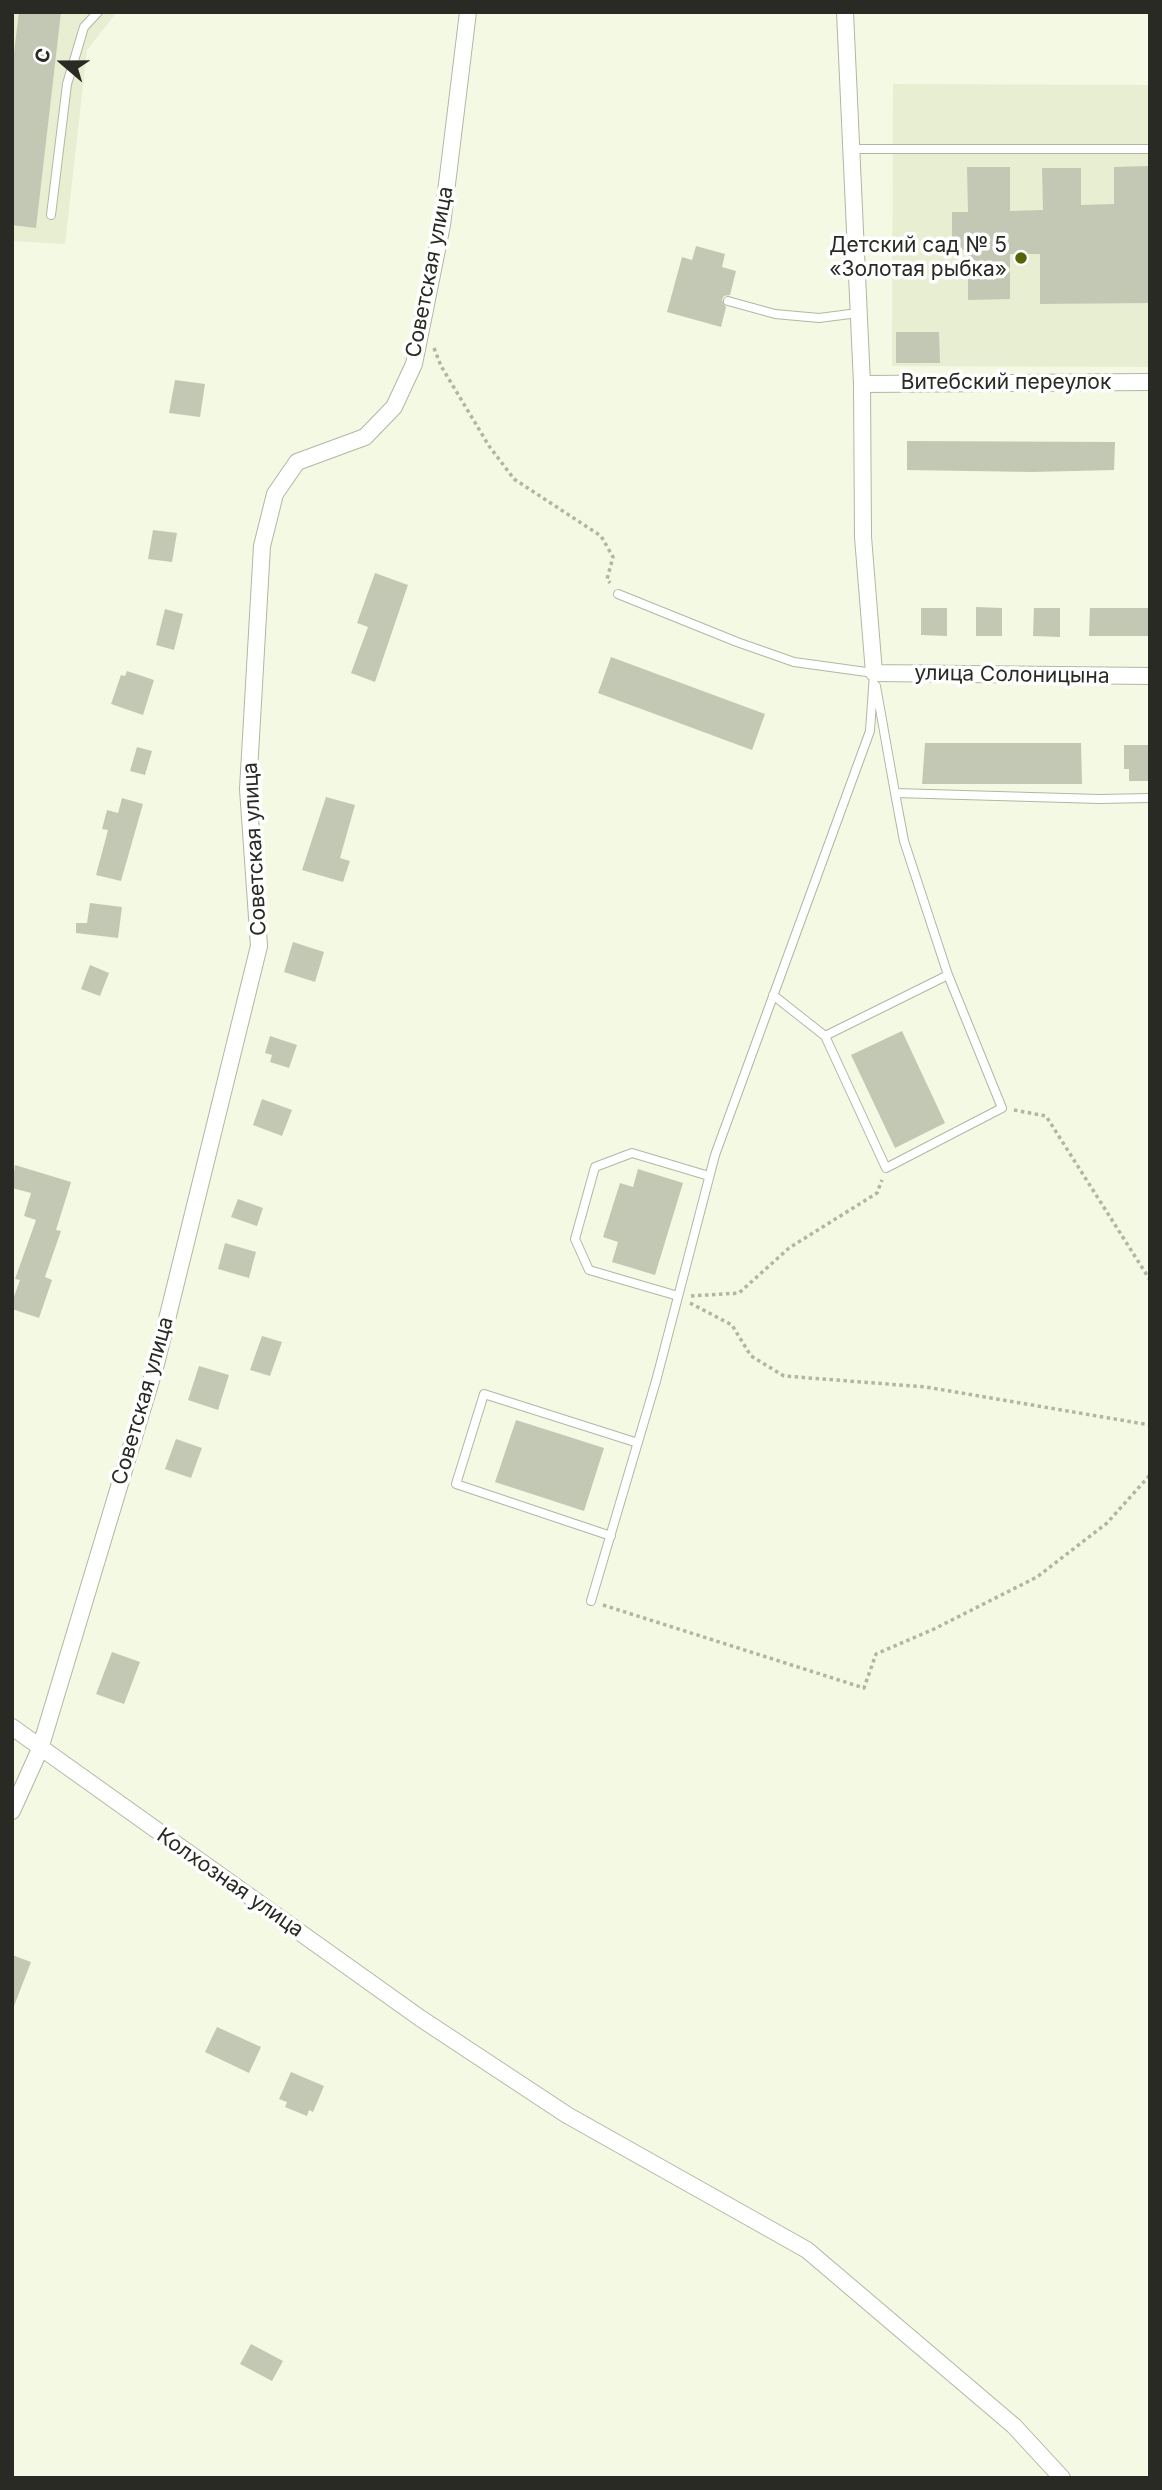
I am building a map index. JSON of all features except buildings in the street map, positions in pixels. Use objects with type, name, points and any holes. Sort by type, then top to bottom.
[{"type":"street","name":"Советская улица","points":[[12,1811],[40,1749],[156,1364],[259,946],[248,789],[262,546],[275,494],[297,462],[365,438],[394,407],[414,364],[442,225],[468,12]]},
{"type":"street","points":[[845,12],[849,149],[862,384],[863,537],[874,673]]},
{"type":"street","name":"Витебский переулок","points":[[862,384],[1150,382]]},
{"type":"street","name":"улица Солоницына","points":[[874,673],[1150,677]]},
{"type":"street","name":"Колхозная улица","points":[[12,1727],[420,2018],[567,2115],[807,2250],[1014,2426],[1062,2478]]},
{"type":"lane","points":[[51,215],[67,84],[84,27],[98,12]]},
{"type":"lane","points":[[849,149],[1150,149]]},
{"type":"lane","points":[[728,301],[775,314],[819,318],[858,313]]},
{"type":"lane","points":[[618,594],[794,662],[874,673]]},
{"type":"lane","points":[[774,995],[825,1036],[886,1168],[1002,1108],[948,975],[904,841],[874,673]]},
{"type":"lane","points":[[592,1601],[638,1443],[709,1176],[870,731],[874,673]]},
{"type":"lane","points":[[895,793],[1150,798]]},
{"type":"lane","points":[[825,1036],[948,975]]},
{"type":"lane","points":[[678,1296],[589,1270],[575,1239],[595,1167],[632,1153],[709,1176]]},
{"type":"lane","points":[[611,1536],[456,1484],[484,1394],[638,1443]]},
{"type":"path","points":[[423,316],[441,366],[489,446],[514,479],[601,536],[613,557],[607,579],[618,594]]},
{"type":"path","points":[[1002,1108],[1046,1116],[1150,1280]]},
{"type":"path","points":[[678,1296],[739,1293],[789,1248],[877,1193],[886,1168]]},
{"type":"path","points":[[678,1296],[732,1325],[751,1356],[784,1376],[926,1387],[1150,1426]]},
{"type":"path","points":[[592,1601],[864,1688],[876,1654],[934,1629],[1037,1577],[1107,1523],[1150,1475]]},
{"type":"shaded area","points":[[12,12],[117,12],[87,50],[65,244],[12,241]]},
{"type":"shaded area","name":"Детский сад № 5 «Золотая рыбка»","points":[[893,84],[1150,85],[1150,367],[892,366]]},
{"type":"place","name":"Детский сад № 5 «Золотая рыбка»","points":[[1021,258]]}]
